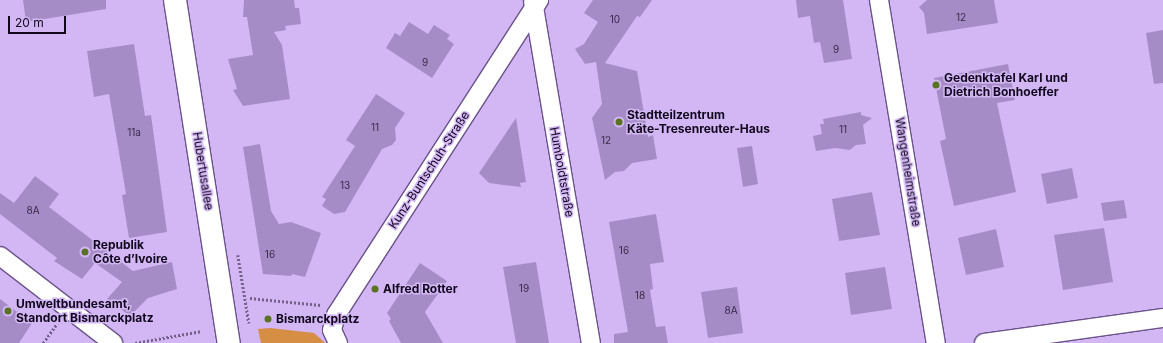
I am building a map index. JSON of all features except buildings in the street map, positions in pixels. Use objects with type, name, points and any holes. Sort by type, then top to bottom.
[{"type":"main road","name":"Hubertusallee","points":[[175,0],[229,343]]},
{"type":"street","name":"Wangenheimstraße","points":[[879,0],[936,343]]},
{"type":"street","name":"Kunz-Buntschuh-Straße","points":[[338,343],[332,330],[336,315],[535,2]]},
{"type":"street","name":"Humboldtstraße","points":[[535,2],[591,343]]},
{"type":"street","points":[[0,256],[113,343]]},
{"type":"street","points":[[984,343],[1163,318]]},
{"type":"path","points":[[250,298],[320,305],[324,308]]},
{"type":"path","points":[[44,343],[59,320]]},
{"type":"path","points":[[135,343],[202,331]]},
{"type":"shaded area","points":[[270,328],[314,333],[325,343],[261,343],[258,329]]},
{"type":"place","name":"Gedenktafel Karl und Dietrich Bonhoeffer","points":[[936,85]]},
{"type":"place","name":"Stadtteilzentrum Käte-Tresenreuter-Haus","points":[[619,122]]},
{"type":"place","name":"Republik Côte d’Ivoire","points":[[85,252]]},
{"type":"place","name":"Alfred Rotter","points":[[375,289]]},
{"type":"place","name":"Umweltbundesamt, Standort Bismarckplatz","points":[[8,311]]},
{"type":"place","name":"Bismarckplatz","points":[[268,319]]}]
